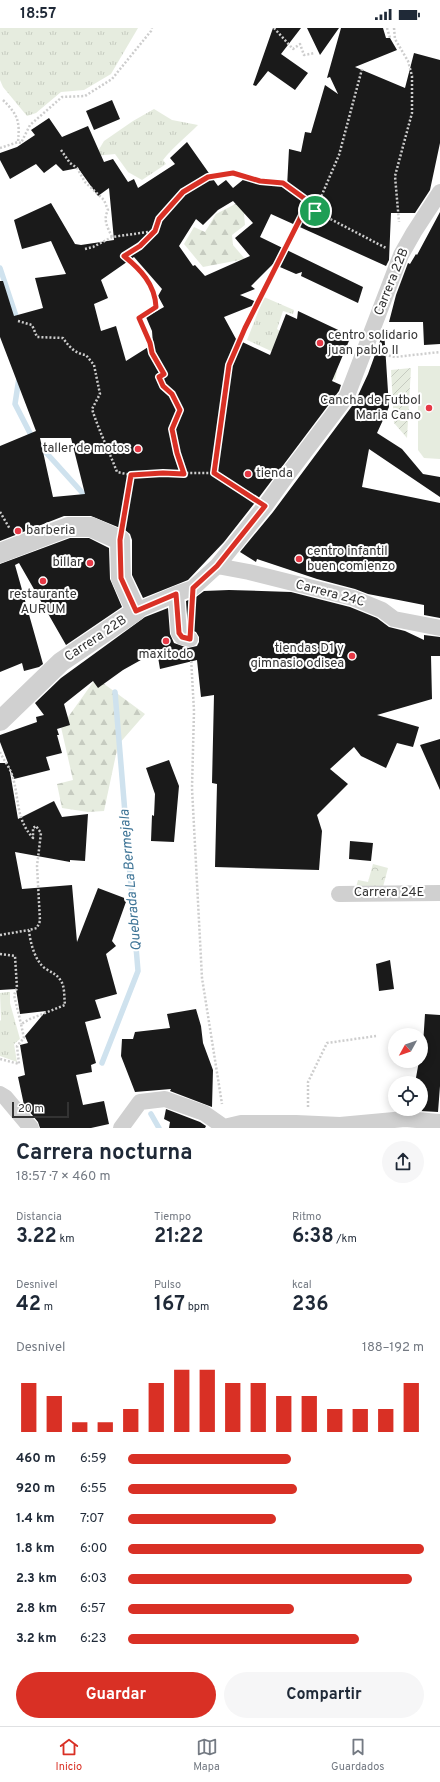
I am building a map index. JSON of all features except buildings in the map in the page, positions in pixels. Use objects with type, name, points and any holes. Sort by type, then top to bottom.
[{"type":"street","name":"Carrera 22B","points":[[0,721],[62,662],[136,611],[193,588],[217,566],[265,506],[347,396],[401,255],[440,192]]},
{"type":"street","points":[[0,553],[68,527],[90,527],[120,540],[121,578],[136,611]]},
{"type":"street","name":"Carrera 24C","points":[[217,566],[249,572],[354,598],[382,610],[394,619],[440,628]]},
{"type":"street","points":[[176,594],[179,633],[182,637],[190,639]]},
{"type":"street","name":"Carrera 24E","points":[[339,894],[440,893]]},
{"type":"street","points":[[0,1094],[5,1097],[31,1128]]},
{"type":"street","points":[[121,1128],[140,1102],[166,1099],[204,1113],[224,1127],[241,1124],[340,1125],[405,1119],[440,1122]]},
{"type":"path","points":[[0,148],[18,142],[21,143],[30,125],[62,97],[85,96],[112,79],[152,28]]},
{"type":"path","points":[[274,28],[293,49],[300,44],[304,55],[315,53]]},
{"type":"path","points":[[387,28],[390,38]]},
{"type":"path","points":[[394,28],[395,39],[408,62],[412,76],[412,113],[395,176],[401,255]]},
{"type":"path","points":[[315,211],[339,155],[362,69]]},
{"type":"path","points":[[3,100],[12,108],[18,118],[20,124],[18,142]]},
{"type":"path","points":[[61,150],[70,163],[77,168],[86,182],[104,200],[108,210],[105,216],[105,221],[112,237]]},
{"type":"path","points":[[184,474],[177,453],[172,429],[180,410],[172,394],[163,386],[159,377],[164,374],[152,353],[150,343],[139,318],[156,307],[154,292],[148,279],[124,256],[140,246],[155,231],[159,219],[183,192],[208,177],[233,173],[260,181],[283,183],[312,204],[315,211]]},
{"type":"path","points":[[214,473],[229,365],[245,328],[303,213],[310,209],[315,211],[401,255]]},
{"type":"path","points":[[84,249],[97,245],[112,237],[155,231]]},
{"type":"path","points":[[18,321],[32,325],[38,337],[63,338],[78,354],[86,355],[94,365],[100,394],[92,409],[99,431],[116,472],[131,475],[163,473],[214,473],[265,506]]},
{"type":"path","points":[[365,351],[395,357],[440,352]]},
{"type":"path","points":[[120,540],[131,475]]},
{"type":"path","points":[[190,639],[194,711],[192,788],[202,978],[221,1095],[224,1127]]},
{"type":"path","points":[[0,752],[11,772],[19,814],[22,820],[33,838],[32,828],[36,826],[41,833],[37,866],[40,921],[37,928],[0,935]]},
{"type":"path","points":[[21,1024],[65,1005],[62,982],[56,974],[45,969],[39,961],[30,940],[29,930]]},
{"type":"path","points":[[0,954],[15,956],[17,988],[14,995],[24,1038],[17,1046],[19,1064],[0,1059]]},
{"type":"path","points":[[308,1124],[308,1082],[327,1043],[376,1036]]},
{"type":"green space","points":[[0,28],[138,28],[111,74],[84,90],[61,92],[36,113],[27,116],[3,87],[0,80]]},
{"type":"green space","points":[[154,109],[172,120],[198,125],[167,155],[163,160],[166,164],[142,180],[128,172],[115,154],[95,156],[104,141],[133,121]]},
{"type":"green space","points":[[247,198],[254,205],[244,214],[245,225],[232,235],[233,245],[245,259],[203,267],[184,244],[194,227],[205,232],[216,214]]},
{"type":"green space","points":[[264,297],[294,310],[293,314],[283,311],[277,329],[290,338],[286,352],[337,371],[335,380],[247,340]]},
{"type":"green space","name":"Cancha de Futbol Maria Cano","points":[[418,366],[440,366],[440,459],[424,458],[418,450]]},
{"type":"green space","points":[[411,368],[407,438],[394,423],[391,370]]},
{"type":"green space","points":[[96,678],[145,714],[118,745],[104,811],[88,812],[62,808],[57,784],[73,780],[61,727]]},
{"type":"green space","points":[[373,864],[388,868],[380,898],[355,891],[358,880],[368,882]]},
{"type":"green space","points":[[10,992],[10,1003],[20,1039],[14,1044],[17,1062],[0,1056],[0,993]]},
{"type":"waterway","name":"Quebrada La Bermejala","points":[[0,268],[18,322]]},
{"type":"waterway","name":"Quebrada La Bermejala","points":[[19,378],[15,404],[32,437],[88,499]]},
{"type":"waterway","name":"Quebrada La Bermejala","points":[[102,1063],[138,971],[115,692]]},
{"type":"waterway","name":"Quebrada La Bermejala","points":[[151,1114],[159,1128]]},
{"type":"place","name":"centro solidario juan pablo II","points":[[320,343]]},
{"type":"place","name":"Cancha de Futbol Maria Cano","points":[[429,408]]},
{"type":"place","name":"taller de motos","points":[[138,449]]},
{"type":"place","name":"tienda","points":[[248,474]]},
{"type":"place","name":"barberia","points":[[18,531]]},
{"type":"place","name":"centro infantil buen comienzo","points":[[299,559]]},
{"type":"place","name":"billar","points":[[90,563]]},
{"type":"place","name":"restaurante AURUM","points":[[43,581]]},
{"type":"place","name":"maxitodo","points":[[166,641]]},
{"type":"place","name":"tiendas D1 y gimnasio odisea","points":[[352,656]]},
{"type":"route","points":[[233,173],[260,181],[283,183],[312,204],[315,211],[310,209],[303,213],[245,328],[229,365],[220,442],[214,473],[265,506],[217,566],[193,588],[190,639],[182,637],[179,633],[176,594],[136,611],[121,578],[120,540],[131,475],[163,473],[184,474],[177,453],[172,429],[180,410],[172,394],[163,386],[159,377],[164,374],[152,353],[150,343],[139,318],[156,307],[154,292],[148,279],[124,256],[140,246],[155,231],[159,219],[183,192],[192,185],[208,177],[220,174],[233,173]]}]
